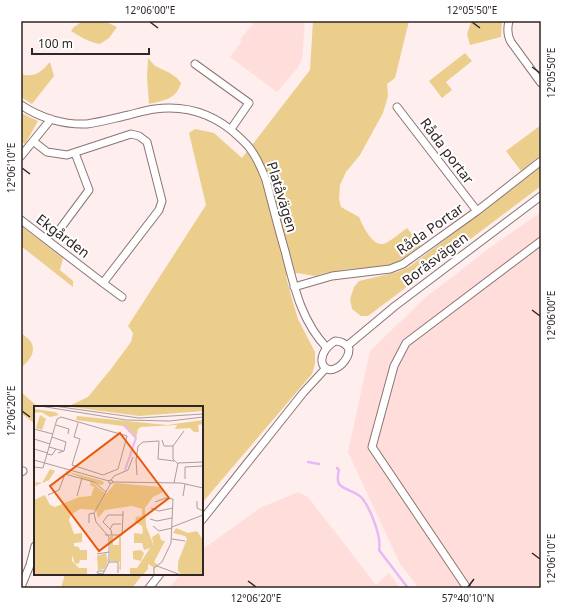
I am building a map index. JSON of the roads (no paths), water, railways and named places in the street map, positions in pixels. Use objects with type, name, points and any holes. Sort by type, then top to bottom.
[{"type":"street","points":[[509,21],[508,35],[511,42],[541,82]]},
{"type":"street","points":[[195,64],[249,103],[231,130]]},
{"type":"street","name":"Platåvägen","points":[[21,105],[34,113],[51,119],[77,124],[88,124],[104,121],[154,109],[187,109],[202,113],[217,120],[231,130],[252,150],[260,165],[268,186],[294,287],[302,309],[312,329],[327,348]]},
{"type":"street","name":"Råda portar","points":[[397,107],[477,211]]},
{"type":"street","points":[[21,156],[51,119]]},
{"type":"street","points":[[33,141],[47,152],[67,155],[132,134],[139,136],[147,142],[162,201],[159,210],[103,283]]},
{"type":"street","points":[[57,233],[89,190],[75,153]]},
{"type":"street","name":"Råda Portar","points":[[294,287],[332,276],[390,269],[404,264],[477,211],[541,161]]},
{"type":"street","name":"Boråsvägen","points":[[348,346],[395,306],[541,196]]},
{"type":"street","name":"Ekgården","points":[[21,220],[122,297]]},
{"type":"street","points":[[467,588],[372,447],[394,366],[406,343],[541,241]]},
{"type":"street","points":[[340,341],[348,346],[349,354],[338,368],[330,370],[326,368],[322,363],[322,359],[327,348],[335,342],[340,341]]},
{"type":"street","points":[[203,519],[290,410],[326,368]]},
{"type":"street","points":[[21,587],[30,565],[34,550]]},
{"type":"street","points":[[150,588],[159,575]]},
{"type":"waterway","points":[[308,462],[319,464]]},
{"type":"waterway","points":[[337,468],[339,470],[338,480],[340,485],[360,496],[365,503],[372,515],[377,530],[379,550],[408,588]]}]
